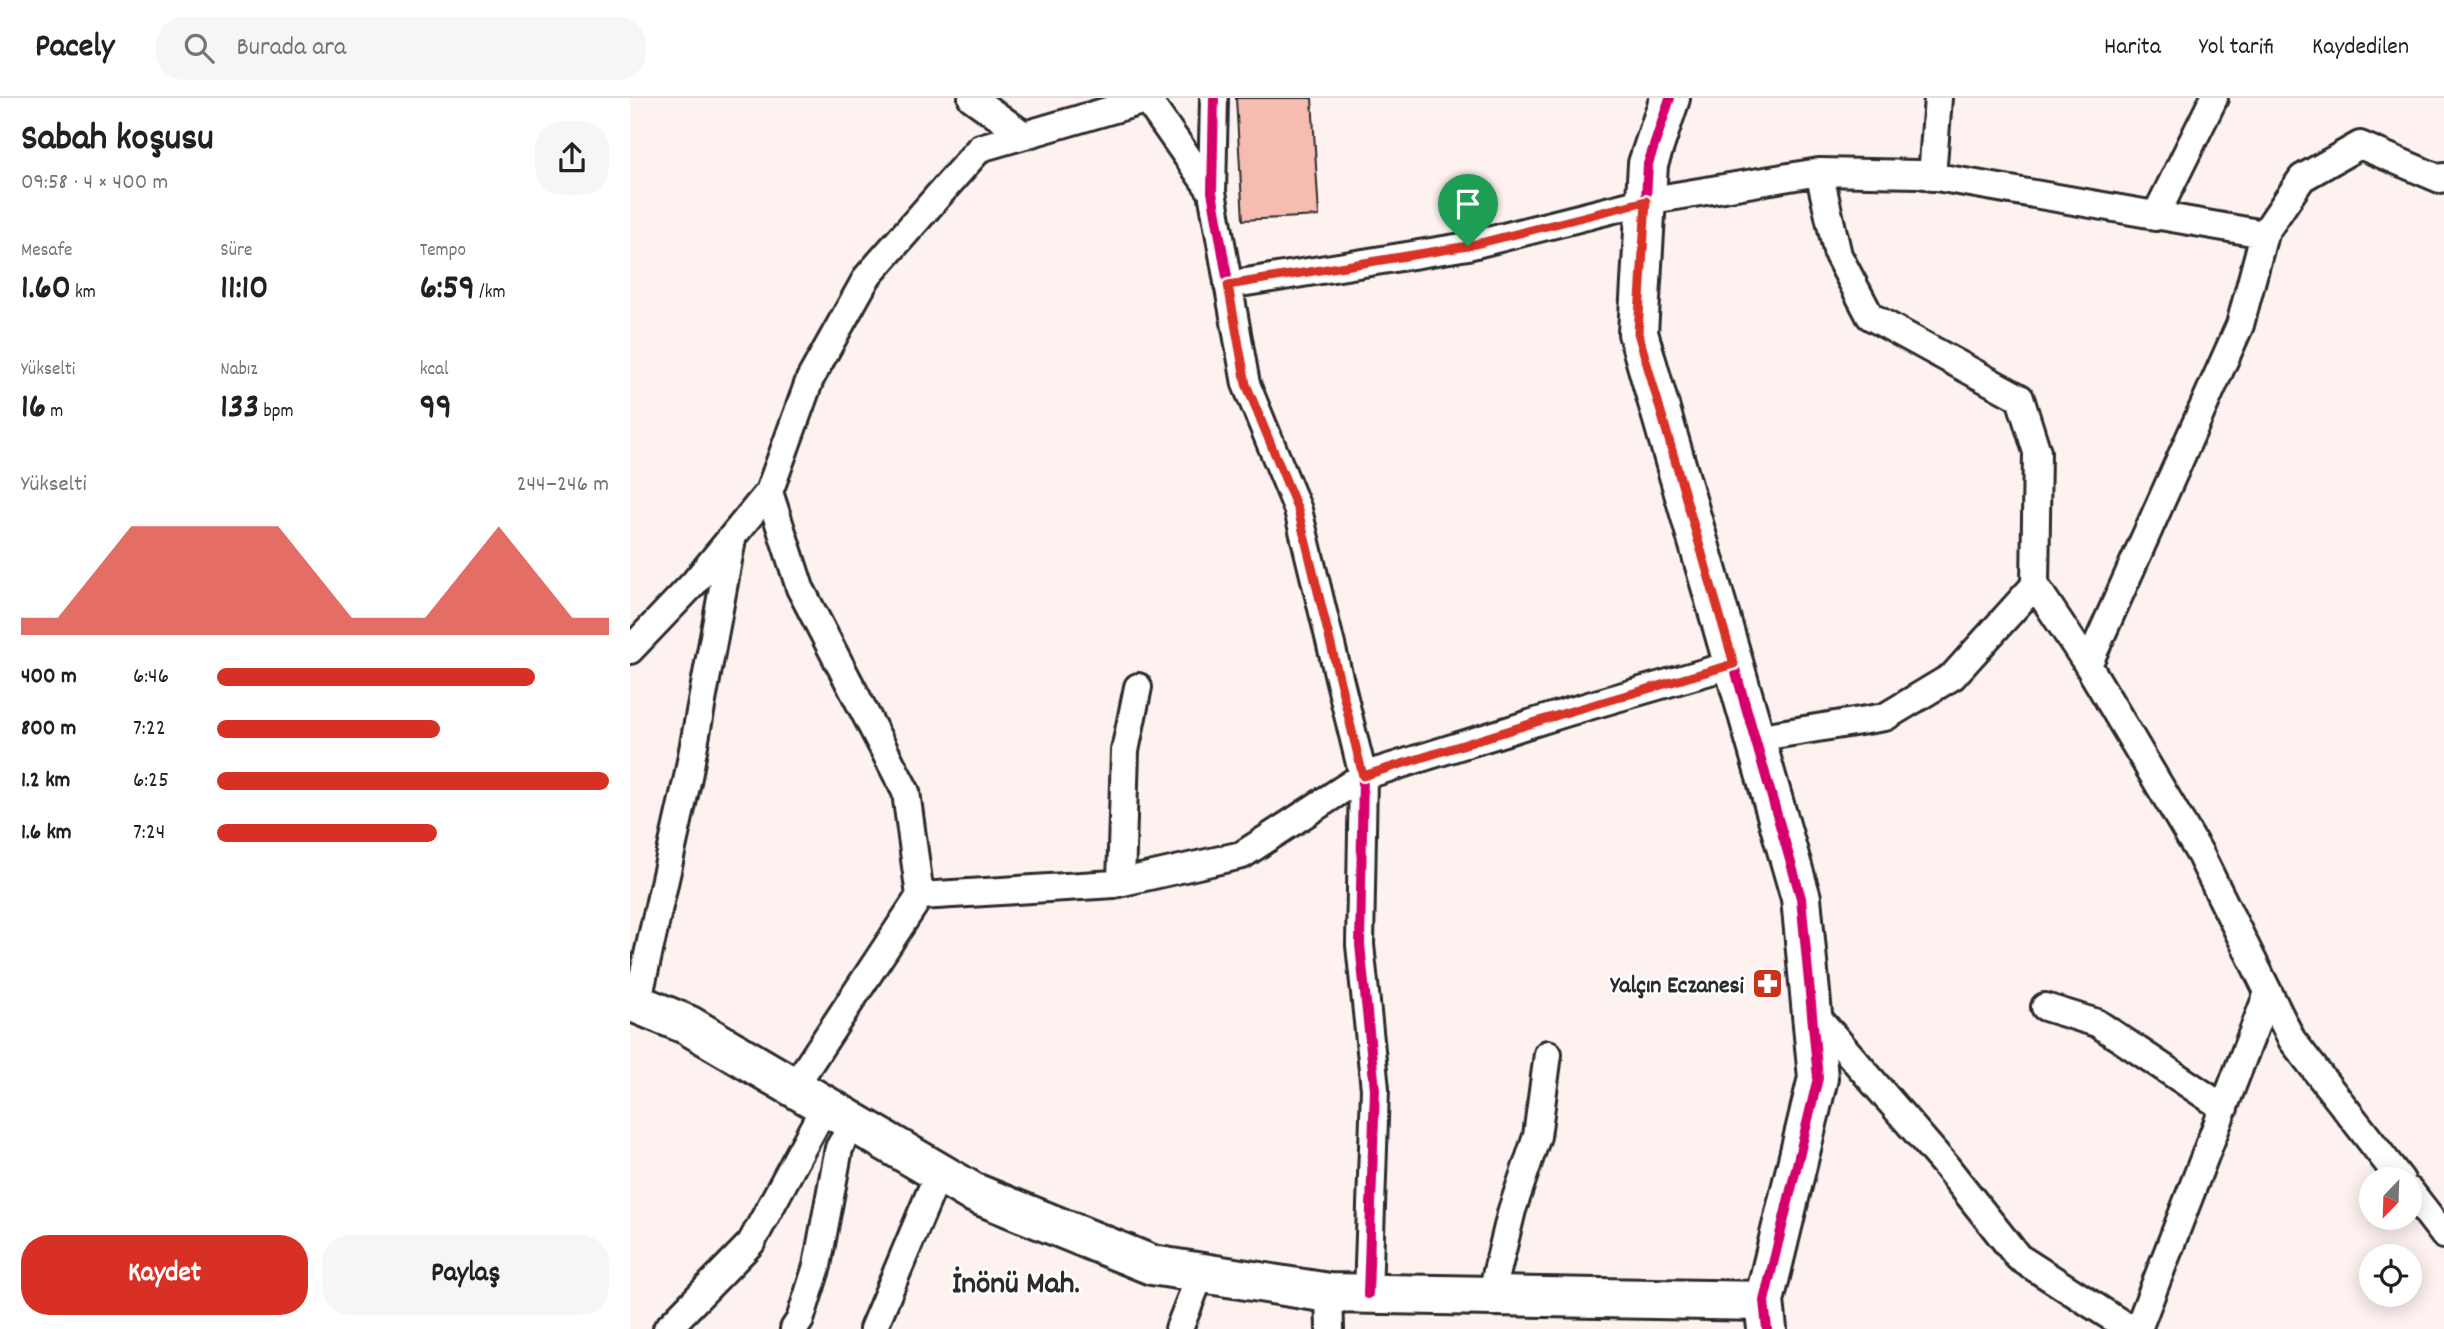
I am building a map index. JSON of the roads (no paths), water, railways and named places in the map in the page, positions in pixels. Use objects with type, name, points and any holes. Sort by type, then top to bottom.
[{"type":"street","points":[[972,98],[1024,135]]},
{"type":"street","points":[[630,650],[694,583],[769,492],[810,379],[867,277],[980,148],[1148,98],[1212,192]]},
{"type":"street","points":[[1214,98],[1212,192],[1246,384],[1298,510],[1363,776],[1360,945],[1375,1089],[1368,1294]]},
{"type":"street","points":[[732,537],[688,777],[633,1003],[688,1025],[972,1192],[1152,1265],[1201,1273],[1329,1311],[1368,1294],[1491,1296],[1765,1315],[1818,1078],[1801,898],[1638,333],[1648,164],[1670,98]]},
{"type":"street","points":[[1931,177],[1938,98]]},
{"type":"street","points":[[2155,217],[2214,98]]},
{"type":"street","points":[[2088,665],[2240,325],[2264,234],[2302,178],[2360,145],[2443,179]]},
{"type":"street","points":[[1228,285],[1468,246],[1646,201],[1819,172],[1919,174],[2264,234]]},
{"type":"street","points":[[1819,172],[1838,255],[1870,316],[2020,398],[2037,452],[2035,585],[2088,665],[2200,854],[2292,1040],[2391,1167]]},
{"type":"street","points":[[667,1329],[751,1243],[824,1105],[920,896],[906,792],[800,588],[769,492]]},
{"type":"street","points":[[1755,738],[1885,717],[1953,677],[2035,585]]},
{"type":"street","points":[[920,896],[1121,882],[1242,855],[1363,776],[1734,664]]},
{"type":"street","points":[[1121,882],[1125,751],[1138,687]]},
{"type":"street","points":[[2138,1329],[2268,993]]},
{"type":"street","points":[[2045,1007],[2097,1023],[2224,1108]]},
{"type":"street","points":[[1812,1011],[1945,1165],[2018,1257],[2130,1329]]},
{"type":"street","points":[[1491,1296],[1512,1210],[1538,1136],[1548,1054]]},
{"type":"street","points":[[794,1329],[800,1320],[817,1266],[839,1148],[824,1105]]},
{"type":"street","points":[[873,1329],[939,1172]]},
{"type":"street","points":[[2422,1207],[2444,1235]]},
{"type":"street","points":[[1179,1329],[1201,1273]]},
{"type":"place","name":"Yalçın Eczanesi","points":[[1767,984]]},
{"type":"district","name":"İnönü Mah.","points":[[1016,1281]]}]
